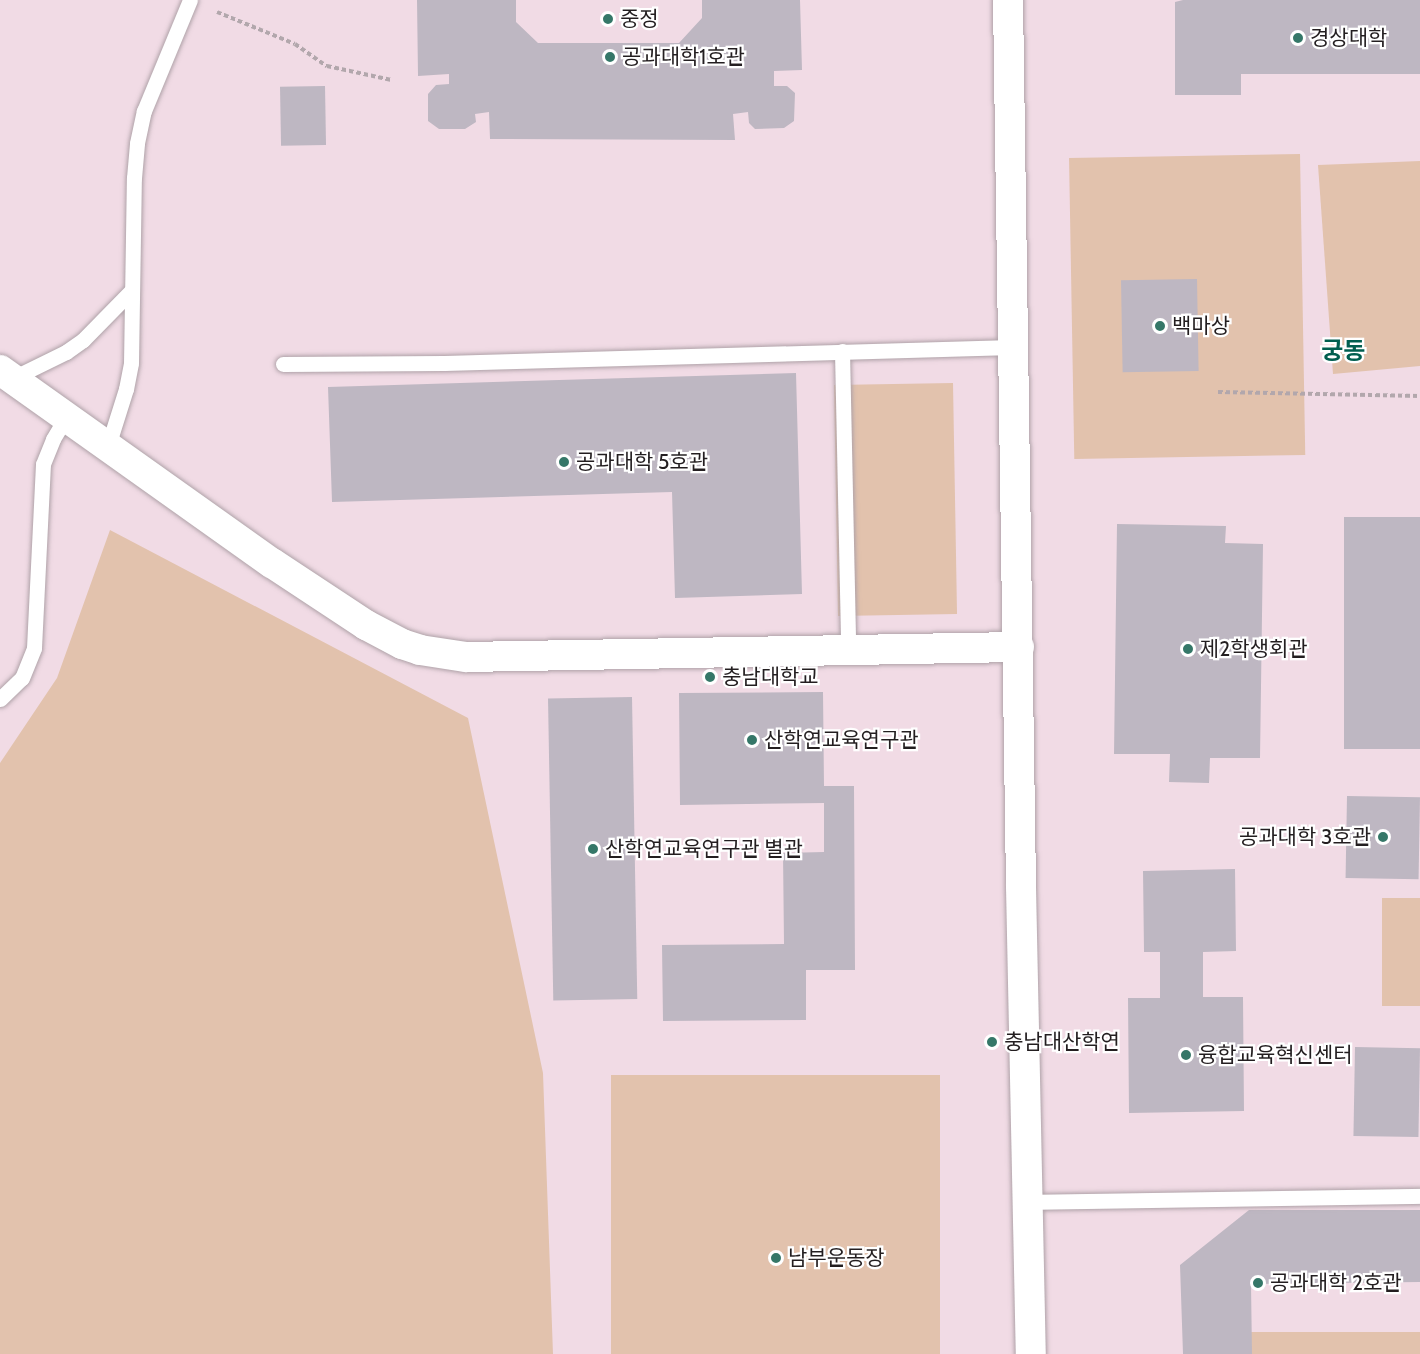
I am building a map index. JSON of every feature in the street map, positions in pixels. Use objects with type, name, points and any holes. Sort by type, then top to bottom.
[{"type":"street","points":[[1008,0],[1021,887],[1031,1354]]},
{"type":"street","points":[[7,374],[356,619],[402,644],[420,650],[466,657],[848,648],[1019,647]]},
{"type":"lane","points":[[108,446],[126,389],[131,363],[131,291],[137,143],[144,111],[190,0]]},
{"type":"lane","points":[[7,374],[51,360],[83,340],[131,291]]},
{"type":"lane","points":[[283,364],[432,364],[1013,347]]},
{"type":"lane","points":[[842,351],[848,648]]},
{"type":"lane","points":[[0,699],[21,678],[34,648],[43,464],[52,439],[66,417]]},
{"type":"lane","points":[[1029,1202],[1420,1196]]},
{"type":"path","points":[[217,12],[295,44],[327,66],[391,80]]},
{"type":"path","points":[[1218,392],[1420,396]]},
{"type":"shaded area","name":"충남대학교","points":[[0,0],[1420,0],[1420,1354],[0,1354]]},
{"type":"shaded area","points":[[1300,154],[1305,455],[1074,459],[1069,158]]},
{"type":"shaded area","points":[[1420,161],[1420,366],[1333,374],[1318,165]]},
{"type":"shaded area","points":[[953,383],[957,614],[838,616],[834,385]]},
{"type":"shaded area","points":[[110,530],[468,718],[543,1073],[553,1354],[0,1354],[0,763],[57,678]]},
{"type":"shaded area","points":[[1382,898],[1420,898],[1420,1006],[1382,1006]]},
{"type":"shaded area","name":"남부운동장","points":[[611,1075],[940,1075],[940,1354],[611,1354]]},
{"type":"shaded area","points":[[1247,1332],[1420,1332],[1420,1354],[1247,1354]]},
{"type":"building","name":"공과대학1호관","points":[[417,0],[516,0],[516,22],[538,43],[679,43],[702,18],[702,0],[800,0],[802,70],[774,71],[774,86],[787,86],[795,93],[794,121],[784,128],[755,129],[749,123],[748,112],[733,114],[735,140],[490,139],[489,112],[475,114],[476,122],[465,129],[439,129],[428,121],[428,94],[436,85],[449,84],[449,74],[418,76]]},
{"type":"building","name":"경상대학","points":[[1183,0],[1420,0],[1420,74],[1241,74],[1241,95],[1175,95],[1175,2]]},
{"type":"building","points":[[325,86],[326,145],[281,146],[280,87]]},
{"type":"building","name":"백마상","points":[[1197,279],[1199,371],[1123,372],[1121,280]]},
{"type":"building","name":"공과대학 5호관","points":[[796,373],[802,594],[675,598],[672,492],[332,502],[328,387]]},
{"type":"building","points":[[1344,517],[1420,517],[1420,749],[1344,749]]},
{"type":"building","name":"제2학생회관","points":[[1117,524],[1226,526],[1225,543],[1263,544],[1260,758],[1210,758],[1209,783],[1169,782],[1170,754],[1114,754]]},
{"type":"building","points":[[823,692],[824,786],[854,786],[855,970],[806,970],[806,1020],[663,1021],[662,945],[784,944],[783,853],[824,852],[824,803],[680,805],[679,693]]},
{"type":"building","name":"산학연교육연구관 별관","points":[[632,697],[637,999],[553,1000],[548,698]]},
{"type":"building","name":"공과대학 3호관","points":[[1347,796],[1420,797],[1419,879],[1346,878]]},
{"type":"building","points":[[1235,869],[1236,951],[1203,952],[1203,997],[1243,997],[1244,1111],[1129,1113],[1128,998],[1160,998],[1160,952],[1144,952],[1143,871]]},
{"type":"building","points":[[1355,1047],[1420,1048],[1418,1137],[1353,1136]]},
{"type":"building","name":"공과대학 2호관","points":[[1249,1210],[1420,1210],[1420,1282],[1251,1284],[1252,1354],[1183,1354],[1180,1265]]},
{"type":"place","name":"중정","points":[[608,19]]},
{"type":"place","name":"경상대학","points":[[1298,38]]},
{"type":"place","name":"공과대학1호관","points":[[610,57]]},
{"type":"place","name":"백마상","points":[[1160,326]]},
{"type":"place","name":"공과대학 5호관","points":[[564,462]]},
{"type":"place","name":"제2학생회관","points":[[1188,649]]},
{"type":"place","name":"충남대학교","points":[[710,677]]},
{"type":"place","name":"산학연교육연구관","points":[[752,740]]},
{"type":"place","name":"공과대학 3호관","points":[[1383,837]]},
{"type":"place","name":"산학연교육연구관 별관","points":[[593,849]]},
{"type":"place","name":"충남대산학연","points":[[992,1042]]},
{"type":"place","name":"융합교육혁신센터","points":[[1186,1055]]},
{"type":"place","name":"남부운동장","points":[[776,1258]]},
{"type":"place","name":"공과대학 2호관","points":[[1258,1283]]},
{"type":"district","name":"궁동","points":[[1343,351]]}]
